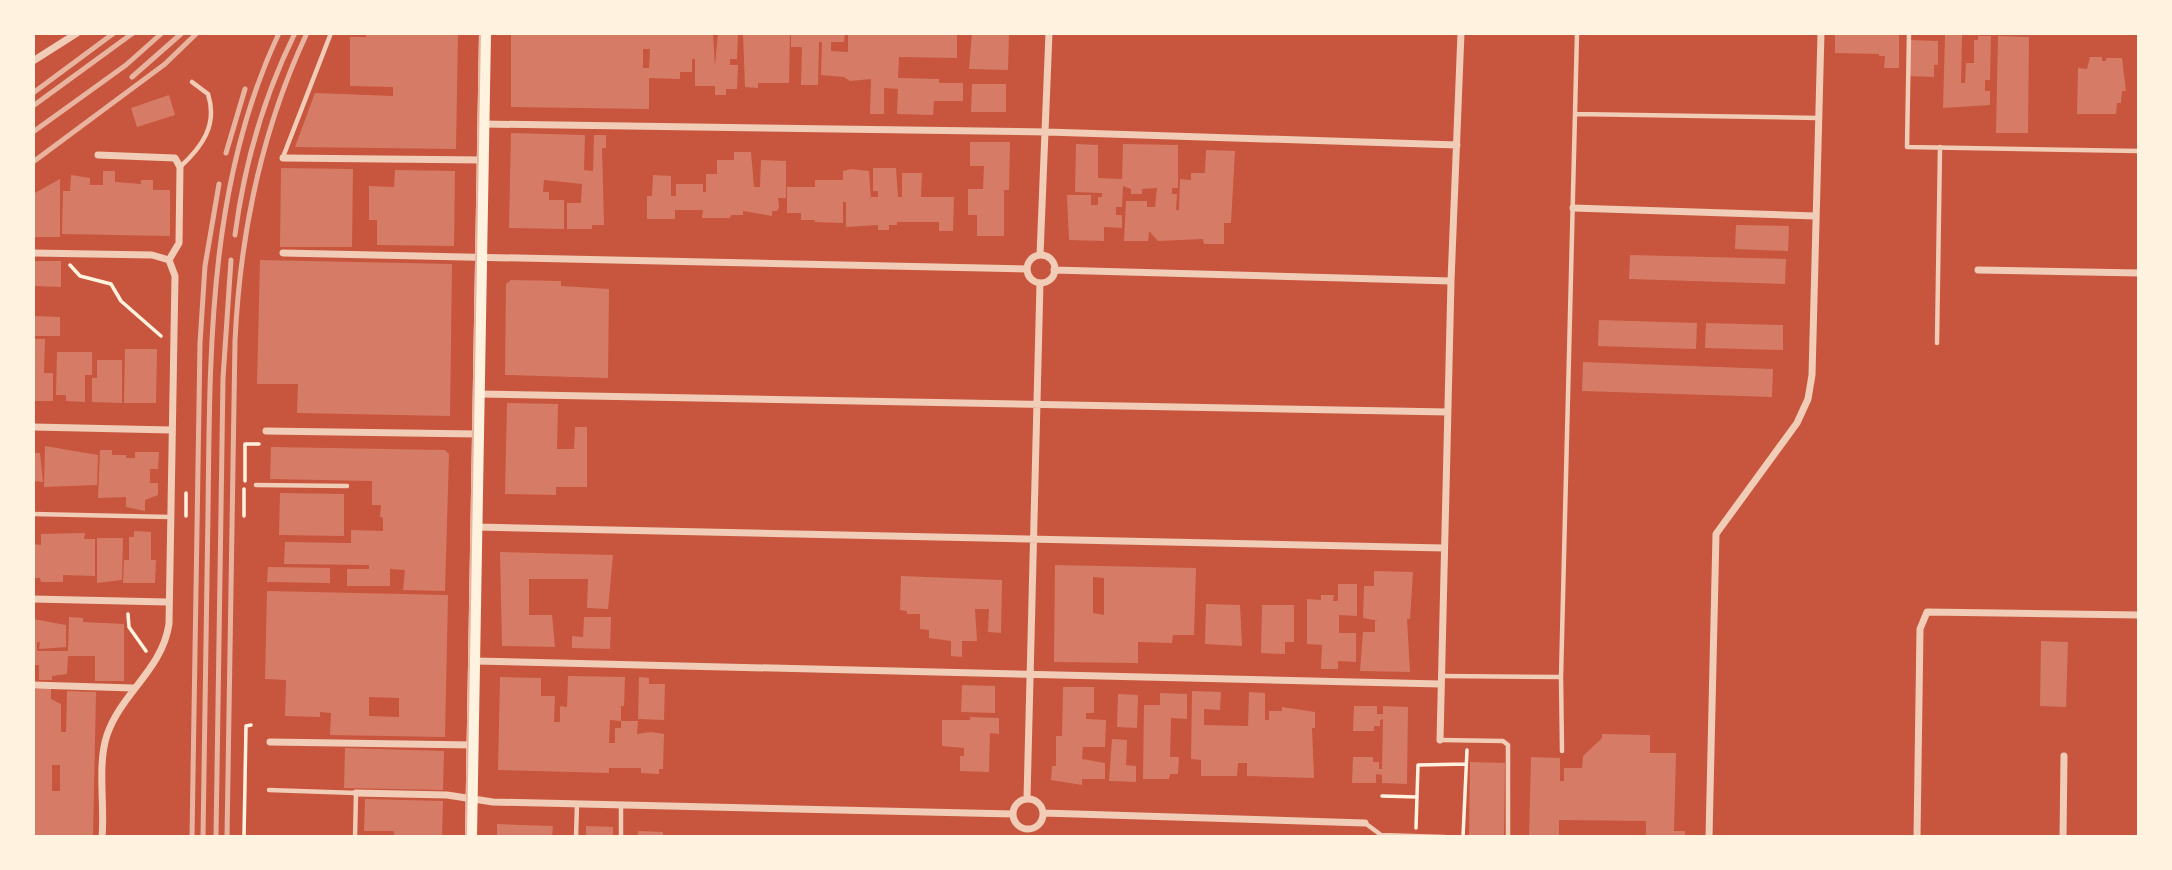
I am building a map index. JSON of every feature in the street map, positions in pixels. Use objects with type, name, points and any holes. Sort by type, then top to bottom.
[{"type":"main road","points":[[471,837],[485,33]]},
{"type":"street","points":[[33,61],[77,33]]},
{"type":"street","points":[[1040,255],[1049,33]]},
{"type":"street","points":[[1440,740],[1451,281],[1461,33]]},
{"type":"street","points":[[1709,837],[1716,534],[1797,423],[1808,399],[1821,33]]},
{"type":"street","points":[[483,124],[1047,132],[1457,145]]},
{"type":"street","points":[[98,155],[175,158],[180,167],[179,243],[170,260],[175,276],[167,638],[158,660],[133,688],[106,737],[102,837]]},
{"type":"street","points":[[283,158],[483,160]]},
{"type":"street","points":[[1573,208],[1815,216]]},
{"type":"street","points":[[33,253],[152,255],[170,260]]},
{"type":"street","points":[[283,253],[1027,269]]},
{"type":"street","points":[[1040,255],[1049,258],[1054,270],[1048,280],[1040,283],[1033,280],[1027,269],[1030,261],[1040,255]]},
{"type":"street","points":[[1054,270],[1451,281]]},
{"type":"street","points":[[1978,270],[2139,273]]},
{"type":"street","points":[[1027,798],[1040,283]]},
{"type":"street","points":[[478,394],[1448,412]]},
{"type":"street","points":[[33,427],[171,430]]},
{"type":"street","points":[[265,431],[477,434]]},
{"type":"street","points":[[476,527],[1444,548]]},
{"type":"street","points":[[33,599],[167,602]]},
{"type":"street","points":[[1917,837],[1920,629],[1927,612],[1938,610],[2139,615]]},
{"type":"street","points":[[474,661],[1440,680]]},
{"type":"street","points":[[33,685],[133,688]]},
{"type":"street","points":[[270,742],[473,745]]},
{"type":"street","points":[[2063,837],[2064,756]]},
{"type":"street","points":[[356,793],[447,795],[472,799],[577,803],[1013,814]]},
{"type":"street","points":[[1027,798],[1036,801],[1043,813],[1040,822],[1028,833],[1016,823],[1013,814],[1019,801],[1027,798]]},
{"type":"street","points":[[1043,813],[1365,823]]},
{"type":"lane","points":[[283,158],[331,33]]},
{"type":"lane","points":[[1562,751],[1561,677],[1577,33]]},
{"type":"lane","points":[[1909,33],[1907,147],[2139,151]]},
{"type":"lane","points":[[180,167],[203,143],[210,123],[208,94],[192,82]]},
{"type":"lane","points":[[1575,114],[1818,118]]},
{"type":"lane","points":[[1937,343],[1940,147]]},
{"type":"lane","points":[[257,485],[347,486]]},
{"type":"lane","points":[[33,514],[170,517]]},
{"type":"lane","points":[[1440,680],[1561,677]]},
{"type":"lane","points":[[1440,740],[1503,741],[1509,747],[1508,837]]},
{"type":"lane","points":[[269,790],[356,793],[355,837]]},
{"type":"lane","points":[[576,837],[577,803]]},
{"type":"lane","points":[[621,804],[621,837]]},
{"type":"lane","points":[[1365,823],[1381,835],[1445,837]]},
{"type":"path","points":[[64,258],[80,276],[111,284],[121,301],[161,336]]},
{"type":"path","points":[[244,516],[245,444],[259,444]]},
{"type":"path","points":[[128,614],[129,627],[135,639],[158,660]]},
{"type":"path","points":[[244,837],[246,726],[251,725]]},
{"type":"path","points":[[1463,837],[1467,740]]},
{"type":"path","points":[[1416,836],[1418,765],[1466,764]]},
{"type":"path","points":[[1382,796],[1417,797]]},
{"type":"building","points":[[366,33],[458,33],[456,149],[295,147],[315,93],[393,96],[393,87],[350,86],[350,37],[366,37]]},
{"type":"building","points":[[511,33],[713,33],[715,66],[718,33],[738,33],[737,59],[730,59],[730,65],[738,65],[737,89],[726,89],[726,95],[715,95],[715,86],[695,86],[695,59],[692,59],[692,72],[680,72],[680,79],[649,78],[649,109],[511,107]],"holes":[[[643,49],[650,49],[649,68],[643,68]]]},
{"type":"building","points":[[743,33],[790,33],[789,83],[758,83],[758,88],[745,87]]},
{"type":"building","points":[[791,33],[845,33],[844,42],[831,42],[831,51],[848,52],[848,33],[957,33],[957,58],[899,57],[898,78],[939,79],[939,83],[963,83],[963,101],[934,101],[933,115],[897,114],[898,89],[884,88],[884,114],[870,114],[871,79],[850,81],[844,77],[821,75],[822,42],[819,42],[818,85],[801,85],[802,47],[791,47]]},
{"type":"building","points":[[972,33],[1009,33],[1008,70],[969,69]]},
{"type":"building","points":[[1835,33],[1899,33],[1899,68],[1884,68],[1885,56],[1879,54],[1835,53]]},
{"type":"building","points":[[1945,35],[1962,35],[1961,83],[1965,83],[1966,63],[1974,63],[1974,40],[1978,40],[1978,36],[1991,36],[1990,80],[1985,80],[1985,91],[1990,91],[1990,105],[1943,108]]},
{"type":"building","points":[[1998,36],[2029,37],[2028,133],[1996,133]]},
{"type":"building","points":[[1910,40],[1938,41],[1938,65],[1934,65],[1934,77],[1909,76]]},
{"type":"building","points":[[2090,57],[2102,57],[2102,61],[2106,61],[2106,58],[2122,58],[2126,91],[2122,91],[2116,114],[2077,114],[2078,68],[2087,69]]},
{"type":"building","points":[[972,84],[1006,84],[1006,112],[971,112]]},
{"type":"building","points":[[169,95],[175,115],[137,127],[131,108]]},
{"type":"building","points":[[511,133],[585,135],[584,170],[593,171],[594,135],[606,135],[606,148],[602,148],[604,225],[592,225],[592,229],[567,229],[567,203],[581,203],[582,184],[544,180],[543,192],[549,192],[549,200],[564,200],[564,229],[509,228]]},
{"type":"building","points":[[970,142],[1010,142],[1009,190],[1004,190],[1004,236],[977,236],[977,215],[968,215],[968,189],[983,189],[984,166],[970,166]]},
{"type":"building","points":[[1076,144],[1098,145],[1098,178],[1122,179],[1123,144],[1178,145],[1178,188],[1172,188],[1172,194],[1177,194],[1176,210],[1179,210],[1180,179],[1191,180],[1191,173],[1205,173],[1206,150],[1235,151],[1231,223],[1224,223],[1224,244],[1204,244],[1203,239],[1158,241],[1149,231],[1148,241],[1124,241],[1126,201],[1147,201],[1147,207],[1155,207],[1157,188],[1142,189],[1142,194],[1131,194],[1131,189],[1123,186],[1122,207],[1116,207],[1116,215],[1122,215],[1122,228],[1104,227],[1104,241],[1069,240],[1067,195],[1091,195],[1091,205],[1098,205],[1098,197],[1102,197],[1102,193],[1075,192]]},
{"type":"building","points":[[734,152],[751,152],[754,187],[760,187],[761,160],[786,161],[786,198],[778,198],[779,207],[777,211],[772,211],[772,216],[743,211],[743,215],[731,215],[730,218],[702,218],[703,210],[675,210],[675,219],[647,219],[647,196],[652,196],[653,175],[671,176],[671,196],[676,196],[676,184],[703,184],[703,192],[706,192],[706,174],[717,174],[717,160],[734,160]]},
{"type":"building","points":[[281,168],[353,169],[352,247],[280,247]]},
{"type":"building","points":[[873,168],[896,168],[898,197],[902,197],[902,173],[922,173],[921,197],[954,197],[953,231],[939,231],[939,222],[897,222],[897,225],[889,225],[889,230],[878,230],[878,225],[846,227],[846,202],[843,202],[843,223],[801,220],[801,213],[787,213],[787,187],[815,187],[815,180],[843,180],[843,171],[851,169],[869,171],[871,201],[871,197],[878,197],[878,191],[873,191]]},
{"type":"building","points":[[395,170],[455,171],[454,246],[377,245],[377,220],[369,220],[369,186],[394,187]]},
{"type":"building","points":[[103,171],[115,171],[115,182],[141,184],[141,180],[153,180],[153,190],[170,190],[170,236],[62,234],[63,191],[70,191],[71,175],[90,178],[90,185],[103,185]]},
{"type":"building","points":[[60,179],[60,237],[33,237],[33,194]]},
{"type":"building","points":[[1736,225],[1789,226],[1788,251],[1735,249]]},
{"type":"building","points":[[1630,255],[1786,259],[1785,284],[1629,279]]},
{"type":"building","points":[[260,260],[452,264],[450,416],[297,413],[298,384],[257,384]]},
{"type":"building","points":[[33,261],[61,261],[61,287],[33,286]]},
{"type":"building","points":[[511,280],[561,281],[561,286],[609,289],[608,378],[505,375],[506,284]]},
{"type":"building","points":[[33,316],[60,317],[60,336],[33,336]]},
{"type":"building","points":[[1599,320],[1697,323],[1696,349],[1598,346]]},
{"type":"building","points":[[1706,323],[1783,325],[1783,350],[1705,348]]},
{"type":"building","points":[[33,339],[45,339],[44,373],[53,373],[53,401],[33,401]]},
{"type":"building","points":[[125,349],[157,349],[156,403],[124,403]]},
{"type":"building","points":[[57,352],[92,352],[92,375],[85,375],[85,402],[66,401],[66,395],[56,395]]},
{"type":"building","points":[[97,360],[122,360],[122,403],[92,402],[92,378],[97,378]]},
{"type":"building","points":[[1583,362],[1773,369],[1772,397],[1582,391]]},
{"type":"building","points":[[507,403],[558,404],[557,449],[574,449],[575,427],[587,427],[587,487],[556,487],[556,495],[505,494]]},
{"type":"building","points":[[45,446],[98,455],[97,485],[44,487]]},
{"type":"building","points":[[271,447],[445,450],[449,454],[445,591],[403,590],[405,570],[390,569],[390,586],[347,586],[347,569],[369,569],[369,565],[284,564],[285,542],[351,543],[351,530],[383,531],[383,518],[380,517],[381,505],[372,505],[372,481],[270,479]]},
{"type":"building","points":[[100,450],[112,450],[112,455],[126,455],[126,458],[135,458],[135,452],[159,452],[158,469],[150,469],[150,483],[158,483],[158,495],[145,500],[145,511],[126,507],[126,497],[98,498]]},
{"type":"building","points":[[33,453],[40,453],[43,482],[33,481]]},
{"type":"building","points":[[280,493],[344,494],[344,536],[279,535]]},
{"type":"building","points":[[134,531],[151,532],[151,560],[156,560],[155,583],[123,583],[124,560],[129,560],[129,537],[134,537]]},
{"type":"building","points":[[85,533],[84,539],[95,539],[95,576],[63,575],[63,582],[41,582],[40,578],[33,578],[33,544],[41,545],[41,534]]},
{"type":"building","points":[[97,538],[123,538],[122,580],[97,583]]},
{"type":"building","points":[[500,552],[613,555],[608,609],[587,608],[588,579],[529,579],[529,615],[552,615],[555,647],[502,646]]},
{"type":"building","points":[[1055,565],[1196,568],[1194,635],[1173,635],[1172,643],[1138,642],[1138,663],[1054,662]],"holes":[[[1093,577],[1104,578],[1104,615],[1093,613]]]},
{"type":"building","points":[[268,567],[330,568],[330,583],[267,582]]},
{"type":"building","points":[[1374,571],[1413,572],[1410,619],[1407,619],[1410,672],[1360,671],[1363,632],[1375,632],[1375,621],[1379,621],[1363,618],[1364,586],[1374,586]]},
{"type":"building","points":[[901,576],[1002,580],[1001,633],[988,632],[989,609],[975,609],[977,641],[962,641],[962,657],[951,656],[951,641],[929,638],[929,630],[920,629],[920,614],[907,614],[907,611],[900,610]]},
{"type":"building","points":[[1338,584],[1357,584],[1357,616],[1339,615],[1339,633],[1356,633],[1356,662],[1338,661],[1338,669],[1321,669],[1322,645],[1307,644],[1307,599],[1321,600],[1321,595],[1334,595],[1333,601],[1338,601]]},
{"type":"building","points":[[267,591],[448,595],[445,737],[330,735],[331,713],[320,712],[320,717],[285,716],[286,680],[265,679]],"holes":[[[369,697],[399,698],[399,717],[369,716]]]},
{"type":"building","points":[[1206,604],[1240,605],[1242,646],[1205,644]]},
{"type":"building","points":[[1262,605],[1294,605],[1294,642],[1285,642],[1285,654],[1261,653]]},
{"type":"building","points":[[69,617],[83,618],[83,622],[124,624],[124,681],[95,681],[95,656],[68,656],[67,674],[52,676],[52,680],[39,680],[39,665],[33,665],[33,619],[66,625],[66,647],[39,649],[40,642],[37,642],[37,651],[68,651]]},
{"type":"building","points":[[584,617],[611,617],[610,649],[572,648],[572,636],[583,637]]},
{"type":"building","points":[[2041,641],[2068,642],[2066,707],[2040,706]]},
{"type":"building","points":[[568,676],[625,677],[621,721],[638,721],[637,734],[664,734],[663,769],[659,769],[659,774],[641,773],[641,768],[609,768],[609,773],[498,770],[500,677],[541,678],[541,696],[555,696],[554,722],[560,722],[560,706],[567,707]],"holes":[[[610,720],[621,721],[621,728],[615,728],[615,743],[609,743]]]},
{"type":"building","points":[[639,677],[649,678],[649,684],[665,684],[664,720],[638,719]]},
{"type":"building","points":[[962,685],[995,686],[995,713],[961,712]]},
{"type":"building","points":[[1063,687],[1094,687],[1094,713],[1086,713],[1086,719],[1106,720],[1105,747],[1083,747],[1082,759],[1105,763],[1105,779],[1082,779],[1082,785],[1051,780],[1052,766],[1056,766],[1056,736],[1062,736]]},
{"type":"building","points":[[33,689],[51,689],[51,699],[61,704],[61,732],[66,732],[67,691],[96,692],[93,837],[33,837]],"holes":[[[52,765],[60,765],[60,791],[52,791]]]},
{"type":"building","points":[[1192,691],[1221,692],[1220,710],[1204,709],[1204,725],[1248,726],[1249,692],[1265,693],[1265,720],[1269,720],[1269,711],[1282,711],[1282,707],[1315,712],[1315,728],[1312,728],[1314,778],[1247,776],[1247,763],[1238,763],[1237,776],[1201,776],[1201,760],[1191,759]]},
{"type":"building","points":[[1160,693],[1187,694],[1187,719],[1171,718],[1170,757],[1179,757],[1178,774],[1170,774],[1169,779],[1143,779],[1144,705],[1160,705]]},
{"type":"building","points":[[1118,694],[1138,695],[1137,728],[1117,727]]},
{"type":"building","points":[[1354,706],[1377,706],[1377,714],[1383,714],[1383,706],[1408,707],[1407,784],[1382,783],[1382,775],[1376,774],[1376,783],[1352,783],[1353,757],[1373,757],[1373,762],[1379,762],[1379,769],[1382,769],[1383,719],[1380,720],[1380,726],[1374,726],[1374,731],[1353,731]]},
{"type":"building","points":[[970,717],[999,718],[999,734],[990,733],[989,772],[960,771],[960,756],[964,756],[964,748],[942,746],[942,720],[970,720]]},
{"type":"building","points":[[1602,734],[1650,735],[1650,753],[1676,753],[1674,831],[1685,831],[1685,837],[1646,837],[1646,821],[1559,820],[1559,837],[1529,837],[1531,757],[1560,758],[1560,781],[1564,781],[1564,768],[1582,768],[1583,756],[1602,738]]},
{"type":"building","points":[[1112,739],[1127,740],[1126,765],[1136,766],[1136,782],[1109,781]]},
{"type":"building","points":[[345,748],[444,751],[443,790],[344,788]]},
{"type":"building","points":[[1470,762],[1505,763],[1504,837],[1469,837]]},
{"type":"building","points":[[365,799],[443,801],[442,837],[394,837],[394,831],[364,831]]},
{"type":"building","points":[[497,824],[553,826],[552,837],[497,837]]},
{"type":"building","points":[[586,826],[613,827],[613,837],[586,837]]},
{"type":"building","points":[[638,831],[663,832],[663,837],[638,837]]},
{"type":"tram line","points":[[466,837],[480,33]]},
{"type":"railway","points":[[33,93],[114,33]]},
{"type":"railway","points":[[33,106],[133,33]]},
{"type":"railway","points":[[33,132],[126,65],[162,33]]},
{"type":"railway","points":[[132,77],[182,33]]},
{"type":"railway","points":[[33,162],[165,64],[197,33]]},
{"type":"railway","points":[[203,837],[210,390],[218,268],[238,149],[256,90],[279,33]]},
{"type":"railway","points":[[235,235],[257,132],[274,81],[295,33]]},
{"type":"railway","points":[[227,837],[235,341],[238,301],[248,222],[265,145],[277,107],[307,33]]},
{"type":"railway","points":[[226,153],[245,89]]},
{"type":"railway","points":[[192,837],[200,343],[205,266],[219,184]]},
{"type":"railway","points":[[216,837],[223,378],[231,260]]}]
